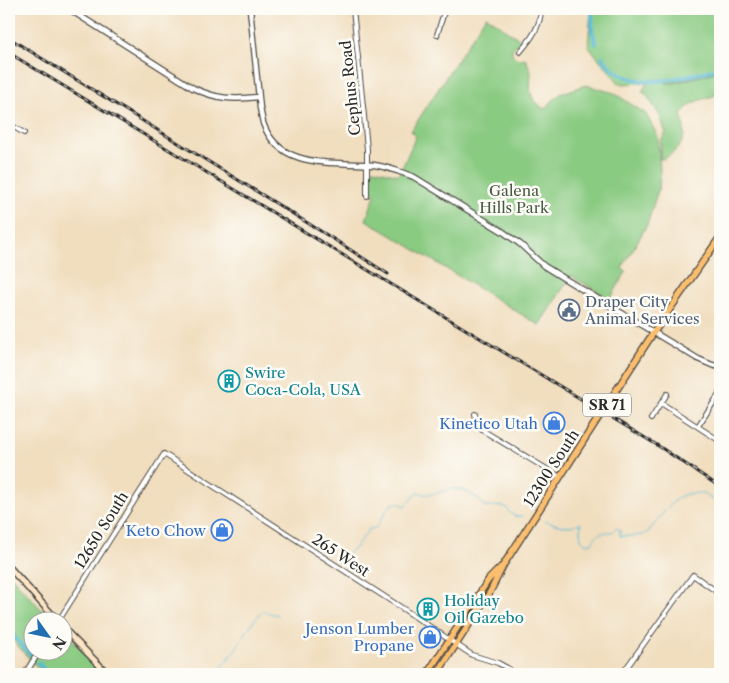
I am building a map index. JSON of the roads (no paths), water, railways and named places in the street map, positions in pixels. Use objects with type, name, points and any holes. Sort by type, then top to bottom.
[{"type":"main road","name":"12300 South","points":[[437,674],[490,592],[504,564],[654,332],[720,238]]},
{"type":"main road","name":"12300 South","points":[[427,674],[490,579],[504,564]]},
{"type":"main road","points":[[9,567],[49,610]]},
{"type":"main road","points":[[72,637],[108,674]]},
{"type":"street","points":[[69,9],[203,93],[217,98],[230,99],[258,97]]},
{"type":"street","points":[[250,9],[258,97],[263,123],[277,145],[285,151],[316,162],[375,165],[400,171],[414,177],[502,231],[520,244],[544,266],[576,286],[698,359],[720,367]]},
{"type":"street","name":"Cephus Road","points":[[353,9],[367,148],[367,196]]},
{"type":"street","points":[[437,35],[445,9]]},
{"type":"street","points":[[520,52],[538,26],[541,9]]},
{"type":"street","points":[[9,124],[24,133]]},
{"type":"street","points":[[651,419],[667,394]]},
{"type":"street","points":[[698,426],[720,394]]},
{"type":"street","points":[[661,403],[720,441]]},
{"type":"street","points":[[475,414],[477,424],[482,430],[560,477]]},
{"type":"street","name":"12650 South","points":[[64,610],[164,454]]},
{"type":"street","name":"265 West","points":[[164,454],[472,654],[509,669]]},
{"type":"street","points":[[622,674],[694,575],[720,594]]},
{"type":"street","points":[[25,674],[34,660]]},
{"type":"waterway","points":[[592,9],[592,30],[596,44]]},
{"type":"waterway","points":[[602,57],[613,69],[626,77],[641,80],[673,79],[720,68]]},
{"type":"waterway","points":[[338,560],[355,548],[369,529],[376,528],[392,504],[399,503],[405,506],[418,492],[431,494],[460,489],[473,495],[485,507],[506,507],[514,516],[522,516]]},
{"type":"waterway","points":[[545,521],[567,526],[580,523],[581,539],[586,544],[592,543],[595,537],[600,534],[612,532],[616,528],[620,530],[620,536],[643,535],[649,531],[676,499],[686,494],[703,493],[720,505]]},
{"type":"waterway","points":[[217,674],[258,615],[263,611],[277,615]]},
{"type":"waterway","points":[[9,631],[22,645]]},
{"type":"waterway","points":[[38,663],[48,674]]},
{"type":"railway","points":[[9,38],[388,274]]},
{"type":"railway","points":[[9,53],[657,445],[720,487]]},
{"type":"place","name":"Draper City Animal Services","points":[[569,310]]},
{"type":"place","name":"Swire Coca-Cola, USA","points":[[229,381]]},
{"type":"place","name":"Kinetico Utah","points":[[554,423]]},
{"type":"place","name":"Keto Chow","points":[[222,530]]},
{"type":"place","name":"Holiday Oil Gazebo","points":[[428,609]]},
{"type":"place","name":"Jenson Lumber Propane","points":[[430,637]]},
{"type":"park label","name":"Galena Hills Park","points":[[514,198]]}]
